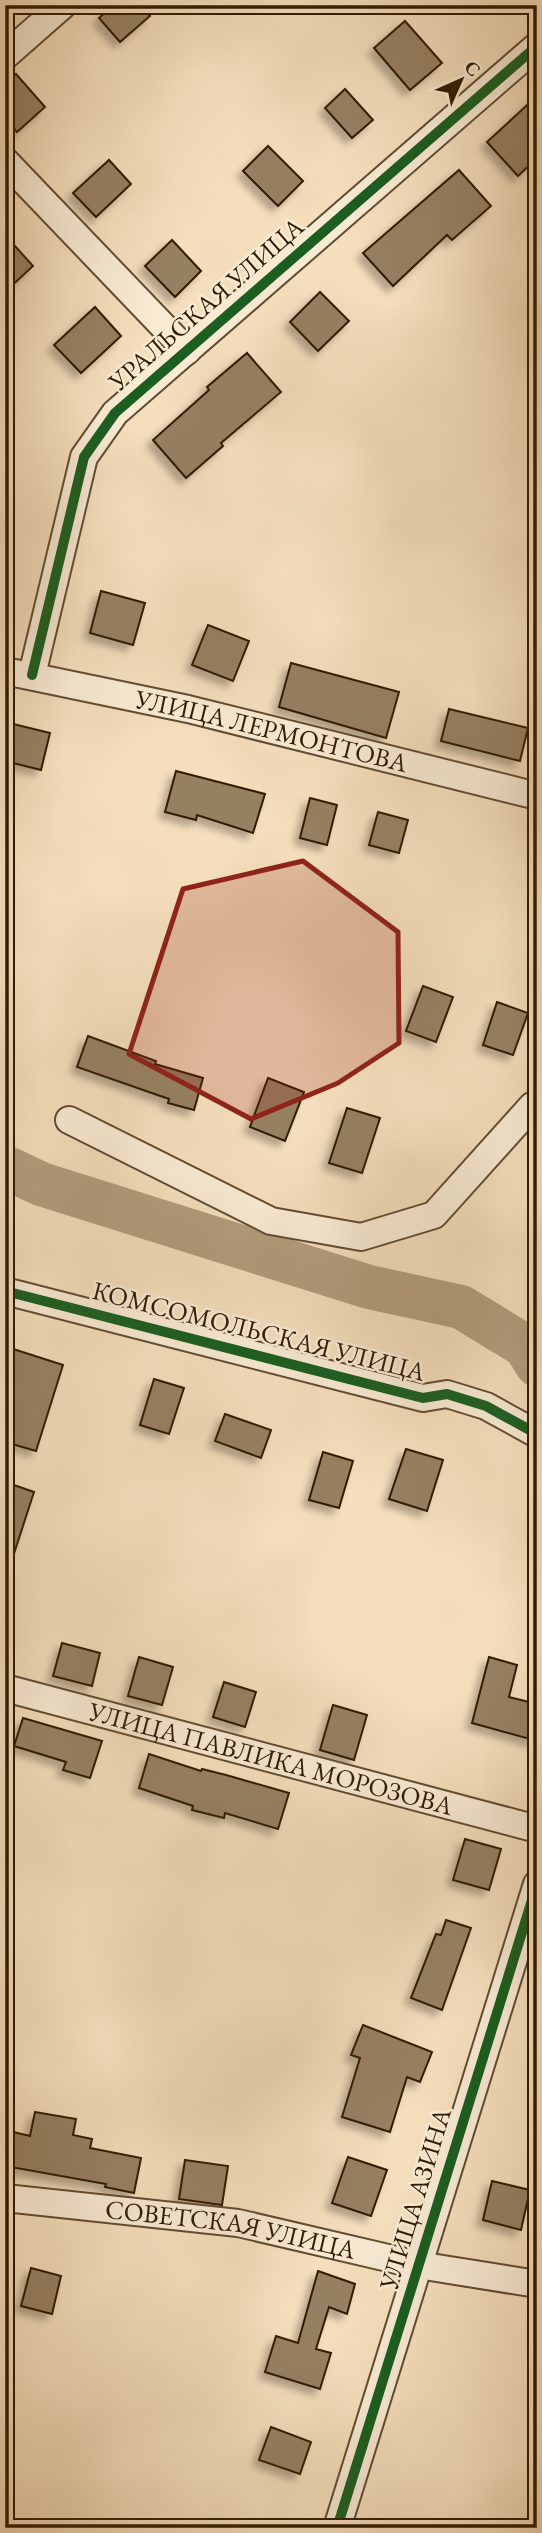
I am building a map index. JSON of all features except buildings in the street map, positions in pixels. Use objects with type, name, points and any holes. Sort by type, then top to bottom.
[{"type":"street","points":[[5,56],[63,5]]},
{"type":"street","name":"УРАЛЬСКАЯ УЛИЦА","points":[[32,675],[84,457],[115,413],[537,46]]},
{"type":"street","points":[[5,161],[187,351]]},
{"type":"street","name":"УЛИЦА ЛЕРМОНТОВА","points":[[5,671],[188,709],[537,796]]},
{"type":"street","points":[[69,1120],[271,1221],[361,1237],[435,1215],[534,1107]]},
{"type":"street","name":"КОМСОМОЛЬСКАЯ УЛИЦА","points":[[5,1291],[423,1398],[447,1394],[486,1406],[537,1434]]},
{"type":"street","name":"УЛИЦА ПАВЛИКА МОРОЗОВА","points":[[5,1688],[537,1829]]},
{"type":"street","name":"УЛИЦА АЗИНА","points":[[337,2528],[537,1884]]},
{"type":"street","name":"СОВЕТСКАЯ УЛИЦА","points":[[5,2198],[239,2223],[418,2265],[537,2284]]},
{"type":"highlighted area","points":[[303,861],[398,932],[399,1043],[338,1083],[251,1119],[129,1054],[183,889]]},
{"type":"waterway","points":[[5,1167],[41,1184],[369,1287],[461,1307],[525,1346],[537,1365]]},
{"type":"cycle path","points":[[32,675],[84,457],[115,413],[537,46]]},
{"type":"cycle path","points":[[5,1291],[423,1398],[447,1394],[486,1406],[537,1434]]},
{"type":"cycle path","points":[[337,2528],[537,1884]]}]
